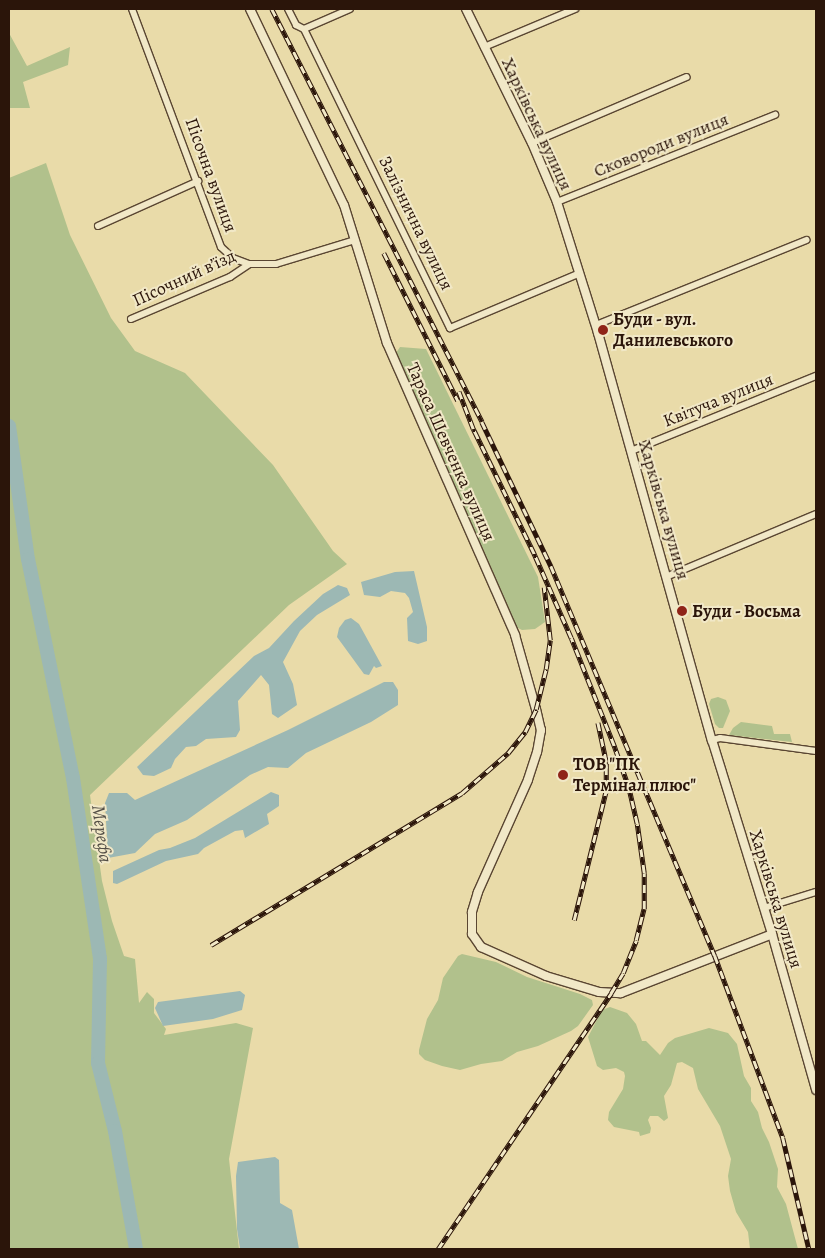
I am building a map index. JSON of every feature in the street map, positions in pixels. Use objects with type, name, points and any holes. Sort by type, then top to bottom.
[{"type":"street","name":"Пісочна вулиця","points":[[132,9],[198,181],[221,247],[232,258],[249,264],[276,264],[355,240]]},
{"type":"street","name":"Тараса Шевченка вулиця","points":[[250,9],[344,205],[387,343],[515,635],[541,730],[528,780],[478,892],[472,912],[472,934],[481,947],[546,976],[599,992],[621,993],[772,934]]},
{"type":"street","name":"Залізнична вулиця","points":[[288,9],[296,25],[304,29],[450,328],[580,273]]},
{"type":"street","points":[[304,29],[350,9]]},
{"type":"street","name":"Харківська вулиця","points":[[466,9],[532,143],[557,202],[580,273],[668,576],[712,740],[772,934],[816,1090]]},
{"type":"street","points":[[484,47],[575,9]]},
{"type":"street","points":[[532,143],[688,77]]},
{"type":"street","name":"Сковороди вулиця","points":[[557,202],[775,115]]},
{"type":"street","points":[[98,226],[198,181]]},
{"type":"street","points":[[596,325],[806,240]]},
{"type":"street","name":"Пісочний в’їзд","points":[[131,319],[230,277],[249,264]]},
{"type":"street","name":"Квітуча вулиця","points":[[631,451],[816,376]]},
{"type":"street","points":[[668,576],[816,514]]},
{"type":"street","points":[[712,740],[720,738],[816,751]]},
{"type":"street","points":[[764,908],[816,892]]},
{"type":"green space","points":[[9,33],[27,66],[70,47],[68,65],[23,82],[30,108],[9,108]]},
{"type":"green space","points":[[46,163],[70,235],[111,318],[135,351],[185,373],[273,465],[333,551],[347,564],[289,605],[90,795],[102,881],[112,921],[124,956],[135,959],[139,1003],[147,992],[154,999],[154,1013],[166,1029],[164,1035],[236,1023],[253,1028],[229,1159],[239,1249],[9,1249],[9,178]]},
{"type":"green space","points":[[400,347],[426,349],[538,577],[545,622],[535,629],[522,630],[514,626],[394,356]]},
{"type":"green space","points":[[718,697],[726,700],[730,711],[723,728],[719,728],[715,724],[709,704],[711,699]]},
{"type":"green space","points":[[741,722],[772,726],[774,734],[790,734],[792,742],[729,735],[733,728]]},
{"type":"green space","points":[[462,954],[496,962],[527,977],[580,994],[592,1000],[593,1005],[578,1026],[571,1031],[538,1046],[517,1052],[502,1061],[460,1070],[425,1060],[419,1054],[419,1050],[427,1019],[438,1000],[443,978],[458,956]]},
{"type":"green space","points":[[610,1007],[627,1013],[636,1024],[642,1041],[646,1041],[660,1055],[668,1043],[675,1038],[709,1028],[728,1033],[737,1044],[744,1076],[751,1088],[751,1101],[758,1112],[762,1128],[778,1169],[777,1187],[786,1204],[798,1249],[750,1249],[748,1232],[736,1212],[730,1191],[728,1176],[731,1159],[720,1126],[698,1089],[693,1068],[682,1062],[677,1063],[671,1085],[664,1096],[668,1118],[664,1121],[658,1116],[650,1116],[648,1120],[651,1128],[650,1133],[640,1136],[639,1132],[614,1127],[608,1120],[609,1112],[623,1089],[625,1076],[624,1072],[616,1068],[603,1070],[597,1066],[588,1037],[602,1010]]},
{"type":"water","points":[[414,571],[427,627],[427,641],[418,644],[408,641],[407,618],[413,612],[409,598],[405,593],[391,591],[380,597],[364,595],[361,582],[395,572]]},
{"type":"water","points":[[338,585],[347,588],[350,595],[317,615],[300,631],[283,662],[293,684],[297,705],[278,718],[272,714],[269,685],[261,675],[238,701],[240,730],[236,737],[206,739],[196,746],[186,747],[175,759],[171,768],[154,776],[143,775],[137,767],[254,656],[269,648],[323,594]]},
{"type":"water","points":[[351,618],[359,624],[382,666],[376,668],[374,666],[369,675],[364,674],[337,637],[339,628],[345,620]]},
{"type":"water","points":[[384,682],[393,682],[398,690],[398,705],[371,722],[306,753],[288,768],[268,767],[250,775],[187,820],[155,834],[135,853],[108,858],[105,803],[109,793],[127,793],[135,800],[288,730]]},
{"type":"water","points":[[271,792],[279,795],[279,806],[267,814],[269,824],[245,838],[243,830],[235,831],[204,848],[198,854],[166,861],[117,884],[113,883],[113,871],[159,850],[170,848],[195,838]]},
{"type":"water","points":[[240,991],[245,995],[242,1010],[213,1019],[163,1026],[155,1008],[158,1002]]},
{"type":"water","points":[[275,1157],[279,1160],[280,1203],[292,1210],[299,1249],[240,1249],[237,1229],[236,1176],[238,1162]]},
{"type":"waterway","name":"Мерефа","points":[[9,426],[28,559],[73,778],[100,959],[98,1063],[115,1131],[136,1249]]},
{"type":"railway","points":[[272,9],[482,422],[551,566],[715,956],[783,1138],[809,1249]]},
{"type":"railway","points":[[384,253],[458,401]]},
{"type":"railway","points":[[438,1249],[611,993],[623,973],[636,940],[644,909],[644,873],[637,824],[629,789],[614,746],[571,638],[534,554],[473,429],[459,392]]},
{"type":"railway","points":[[211,945],[462,793],[508,753],[525,732],[536,709],[546,669],[550,640],[544,587]]},
{"type":"railway","points":[[574,920],[606,791],[606,762],[598,723]]},
{"type":"place","name":"Буди - вул. Данилевського","points":[[603,330]]},
{"type":"place","name":"Буди - Восьма","points":[[682,611]]},
{"type":"place","name":"ТОВ \"ПК Термінал плюс\"","points":[[563,775]]}]
